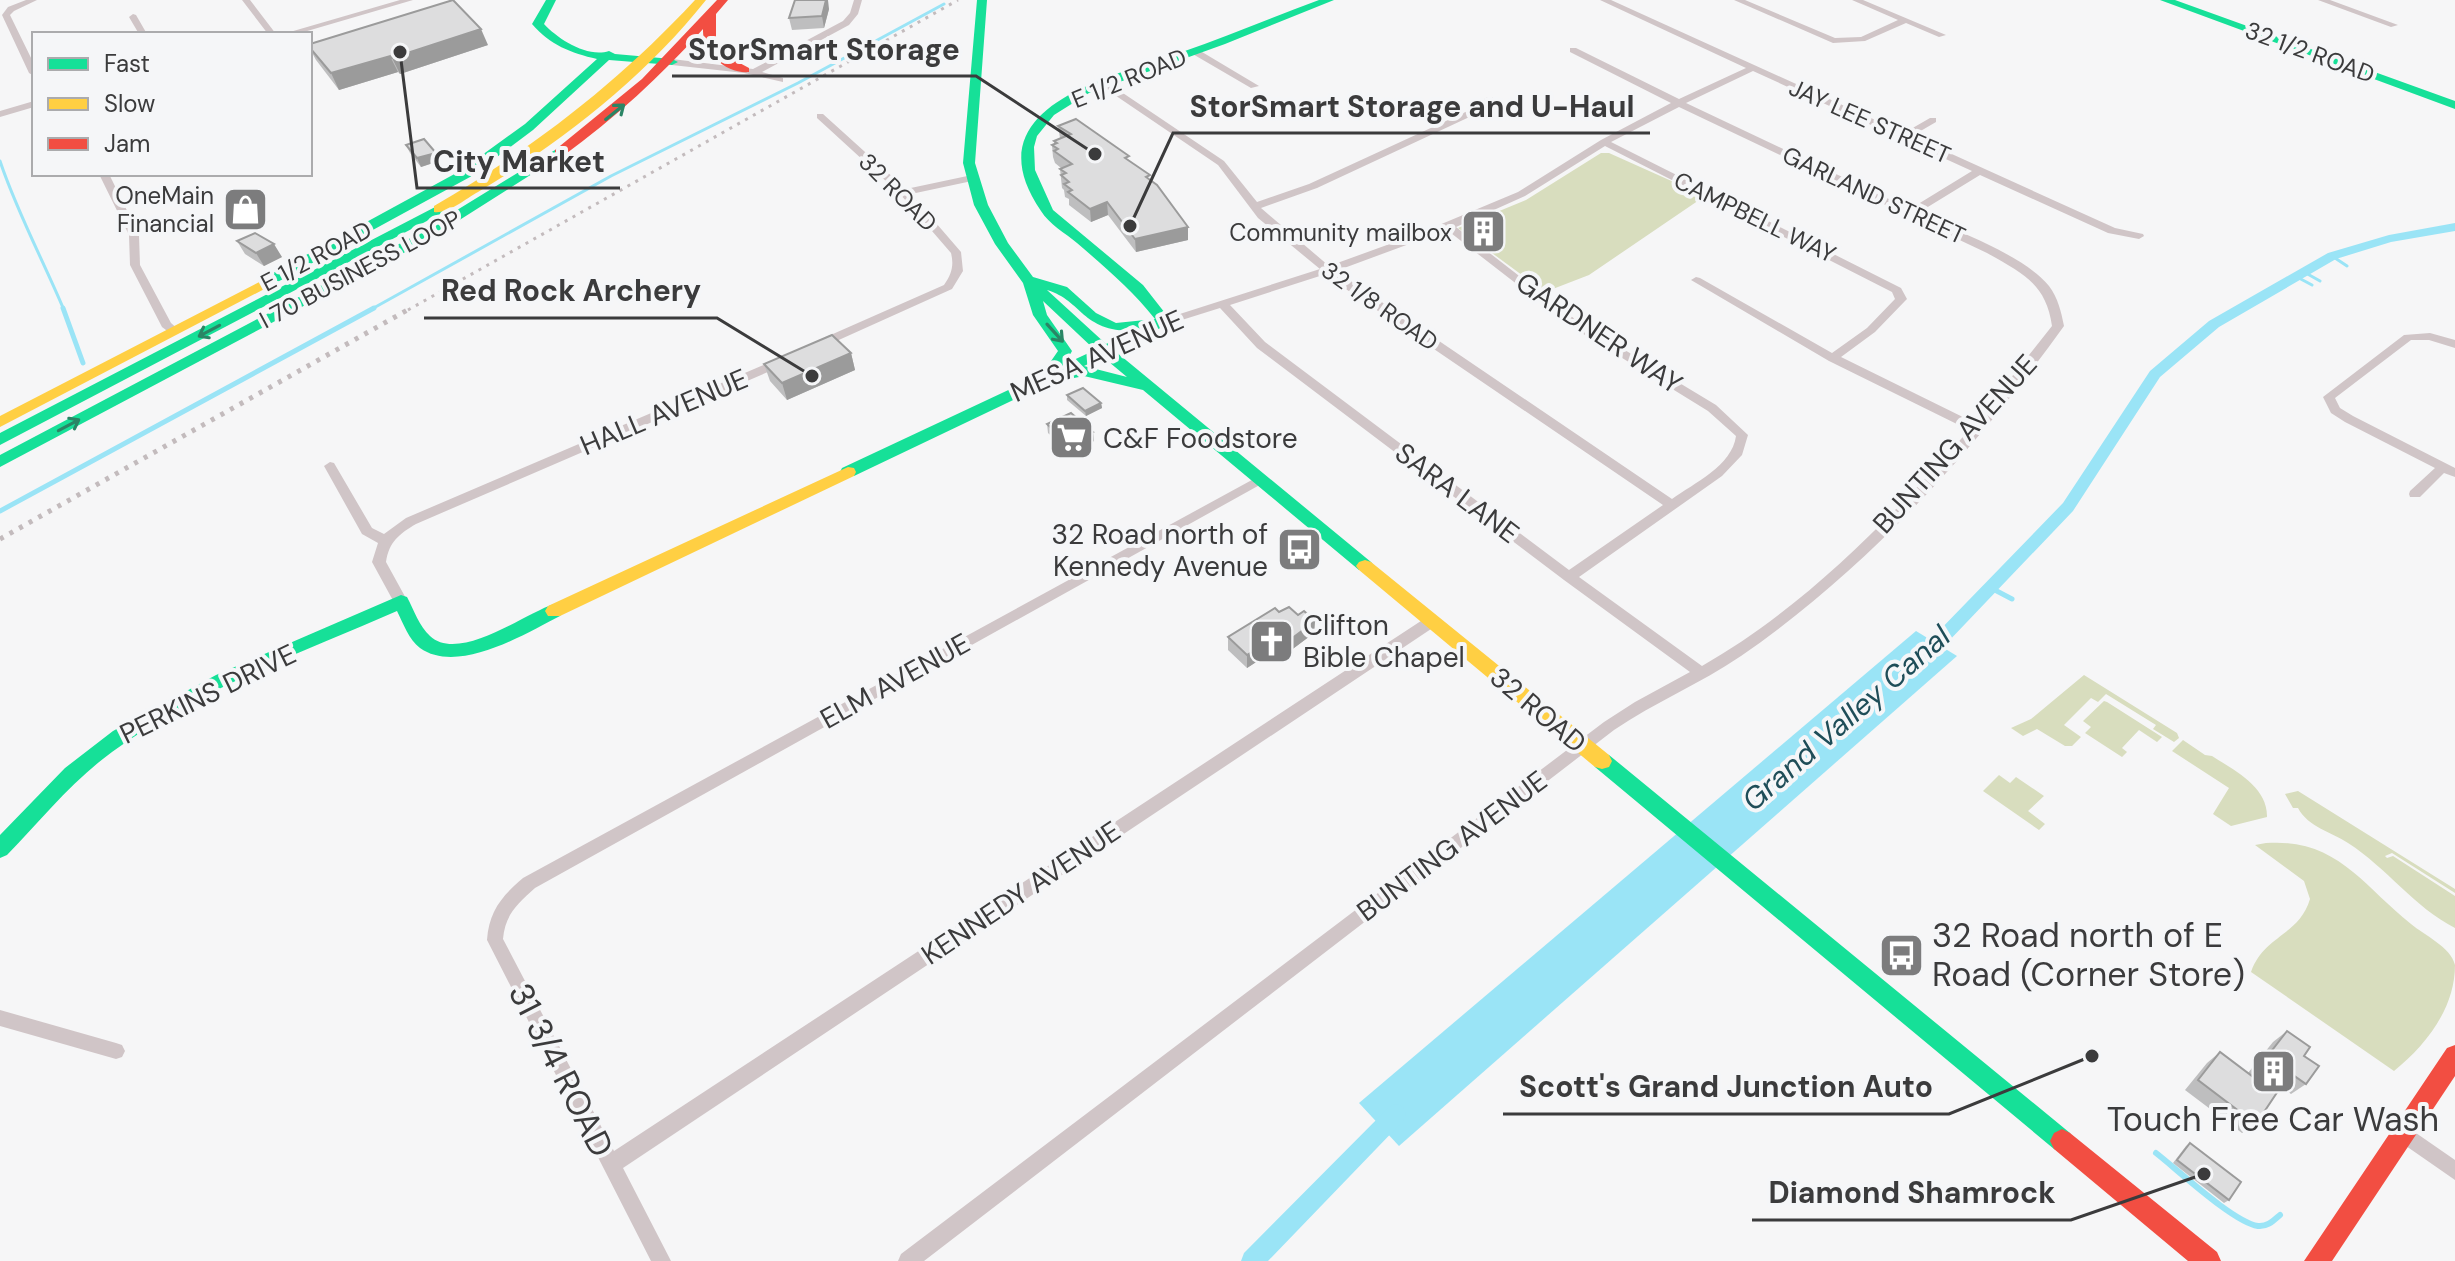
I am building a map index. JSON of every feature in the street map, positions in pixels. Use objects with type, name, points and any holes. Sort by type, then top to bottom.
[{"type":"main road","points":[[551,0],[538,24],[545,37],[568,47],[672,62]]},
{"type":"main road","name":"E 1/2 ROAD","points":[[1165,322],[1138,288],[1048,212],[1030,173],[1028,148],[1036,127],[1057,108],[1105,85],[1329,0]]},
{"type":"main road","name":"32 1/2 ROAD","points":[[2165,0],[2455,105]]},
{"type":"main road","points":[[713,4],[707,29],[708,46],[716,55],[750,71]]},
{"type":"main road","name":"I 70 BUSINESS LOOP","points":[[0,440],[401,231],[491,180],[569,127],[713,4]]},
{"type":"main road","name":"I 70 BUSINESS LOOP","points":[[0,462],[423,236],[521,180],[602,122],[672,62],[713,4]]},
{"type":"main road","name":"32 ROAD","points":[[981,8],[969,124],[972,178],[995,234],[1028,280],[1104,350],[2208,1261]]},
{"type":"main road","name":"E 1/2 ROAD","points":[[0,422],[465,174],[521,134],[609,54]]},
{"type":"main road","points":[[1028,280],[1062,290],[1091,316],[1114,327],[1140,327],[1165,322]]},
{"type":"main road","points":[[1028,280],[1041,317],[1064,341],[1066,348],[1062,360],[1041,379]]},
{"type":"main road","name":"MESA AVENUE","points":[[401,602],[424,642],[444,651],[461,650],[500,637],[1165,322]]},
{"type":"main road","points":[[1041,379],[1084,371],[1149,387]]},
{"type":"main road","name":"PERKINS DRIVE","points":[[0,849],[57,789],[117,737],[187,699],[401,602]]},
{"type":"main road","points":[[2317,1261],[2455,1056]]},
{"type":"street","points":[[32,69],[6,15],[11,9],[33,0]]},
{"type":"street","points":[[246,0],[270,32]]},
{"type":"street","points":[[371,0],[378,9]]},
{"type":"street","points":[[294,32],[409,0]]},
{"type":"street","points":[[750,71],[846,23],[852,18],[858,0]]},
{"type":"street","name":"JAY LEE STREET","points":[[1604,0],[2112,231],[2139,236]]},
{"type":"street","points":[[1738,0],[1846,43],[1867,40],[1905,20]]},
{"type":"street","points":[[1856,0],[1942,35]]},
{"type":"street","points":[[2322,0],[2394,25]]},
{"type":"street","points":[[133,17],[142,32]]},
{"type":"street","name":"GARLAND STREET","points":[[1573,50],[1680,104],[1912,212],[2029,273],[2047,289],[2056,303]]},
{"type":"street","points":[[1194,51],[1254,86]]},
{"type":"street","points":[[672,62],[750,71],[780,80]]},
{"type":"street","name":"MESA AVENUE","points":[[1165,322],[1327,270],[1447,225],[1549,181],[1604,142],[1753,68]]},
{"type":"street","name":"32 1/8 ROAD","points":[[1105,85],[1207,151],[1221,163],[1262,216],[1327,270],[1673,506]]},
{"type":"street","points":[[1256,206],[1326,180],[1475,111],[1490,99]]},
{"type":"street","points":[[0,114],[32,105]]},
{"type":"street","name":"32 ROAD","points":[[811,348],[948,287],[957,277],[960,264],[956,252],[904,192],[820,116]]},
{"type":"street","points":[[1904,137],[1933,120]]},
{"type":"street","name":"CAMPBELL WAY","points":[[1604,142],[1853,265],[1897,290],[1901,299],[1871,330],[1833,358]]},
{"type":"street","points":[[1912,212],[1979,171]]},
{"type":"street","points":[[105,176],[134,235],[135,265],[166,325],[174,331]]},
{"type":"street","points":[[904,192],[972,178]]},
{"type":"street","name":"GARDNER WAY","points":[[1447,225],[1576,325],[1724,417],[1742,435],[1742,446],[1726,466],[1673,506]]},
{"type":"street","points":[[1696,280],[1833,358],[1975,428]]},
{"type":"street","name":"BUNTING AVENUE","points":[[908,1261],[1638,705],[1734,653],[1803,600],[1909,503],[1975,428],[2058,326],[2056,303]]},
{"type":"street","name":"SARA LANE","points":[[1222,304],[1261,345],[1569,577],[1701,672]]},
{"type":"street","points":[[2415,494],[2449,470],[2349,419],[2330,403],[2329,397],[2408,337],[2430,336],[2455,344]]},
{"type":"street","name":"HALL AVENUE","points":[[384,540],[411,521],[797,354]]},
{"type":"street","points":[[330,466],[367,531],[384,540],[379,562],[401,602]]},
{"type":"street","name":"ELM AVENUE","points":[[529,883],[1261,479]]},
{"type":"street","points":[[1569,577],[1673,506]]},
{"type":"street","name":"KENNEDY AVENUE","points":[[610,1165],[1432,621]]},
{"type":"street","name":"31 3/4 ROAD","points":[[529,883],[510,899],[496,919],[495,940],[661,1261]]},
{"type":"street","points":[[0,1018],[116,1051]]},
{"type":"street","points":[[2403,1133],[2455,1171]]},
{"type":"green space","points":[[1601,153],[1609,153],[1705,196],[1589,275],[1545,292],[1458,228],[1526,200]]},
{"type":"green space","points":[[2084,675],[2177,733],[2179,738],[2174,742],[2153,729],[2156,725],[2106,694],[2098,702],[2091,698],[2064,725],[2081,737],[2072,746],[2065,746],[2037,729],[2023,736],[2011,728],[2031,719]]},
{"type":"green space","points":[[2104,701],[2162,737],[2157,742],[2139,730],[2122,748],[2127,752],[2122,757],[2085,733],[2091,727],[2083,721]]},
{"type":"green space","points":[[2183,740],[2248,780],[2262,797],[2267,817],[2231,826],[2213,814],[2229,788],[2172,751]]},
{"type":"green space","points":[[1999,775],[2010,783],[2016,777],[2044,796],[2028,811],[2045,824],[2039,830],[1983,791]]},
{"type":"green space","points":[[2298,791],[2455,889],[2455,893],[2392,853],[2385,856],[2393,856],[2455,896],[2455,928],[2426,909],[2362,853],[2314,825],[2298,808],[2293,808],[2285,794]]},
{"type":"green space","points":[[2291,843],[2330,856],[2443,947],[2452,959],[2455,965],[2454,981],[2444,1011],[2417,1050],[2394,1071],[2251,972],[2264,950],[2298,921],[2310,899],[2304,881],[2255,845]]},
{"type":"water","points":[[1916,631],[1957,656],[1399,1146],[1359,1103]]},
{"type":"building","points":[[453,0],[481,29],[392,58],[390,56],[331,73],[312,50],[312,43]]},
{"type":"building","points":[[795,0],[826,0],[822,16],[789,18]]},
{"type":"building","points":[[1076,119],[1129,156],[1125,158],[1150,175],[1146,177],[1157,185],[1188,227],[1135,239],[1107,202],[1090,209],[1068,192],[1072,190],[1064,184],[1069,182],[1061,175],[1066,173],[1060,169],[1072,164],[1054,151],[1058,149],[1052,145],[1057,143],[1054,141],[1071,134],[1058,126]]},
{"type":"building","points":[[424,139],[436,153],[417,158],[406,145]]},
{"type":"building","points":[[255,233],[274,244],[256,253],[237,241]]},
{"type":"building","points":[[832,335],[851,353],[782,383],[764,364]]},
{"type":"building","points":[[1083,388],[1101,403],[1085,411],[1067,395]]},
{"type":"building","points":[[1071,413],[1093,432],[1069,444],[1047,424]]},
{"type":"building","points":[[1289,607],[1298,615],[1304,611],[1315,621],[1279,648],[1271,640],[1247,655],[1228,637],[1275,608],[1279,612]]},
{"type":"building","points":[[2287,1031],[2310,1047],[2304,1056],[2319,1066],[2306,1084],[2290,1073],[2256,1124],[2198,1080],[2220,1052],[2252,1076]]},
{"type":"building","points":[[2190,1143],[2241,1182],[2229,1200],[2177,1160]]},
{"type":"waterway","points":[[370,310],[611,176],[798,83],[944,4]]},
{"type":"waterway","points":[[0,161],[64,310]]},
{"type":"waterway","name":"Grand Valley Canal","points":[[1919,657],[1939,641],[2068,507],[2155,374],[2214,324],[2332,256],[2389,239],[2455,227]]},
{"type":"waterway","points":[[2332,256],[2347,266]]},
{"type":"waterway","points":[[2304,272],[2320,281]]},
{"type":"waterway","points":[[2297,277],[2312,285]]},
{"type":"waterway","points":[[63,308],[83,363]]},
{"type":"waterway","points":[[0,511],[374,308]]},
{"type":"waterway","points":[[1991,588],[2012,599]]},
{"type":"waterway","name":"Grand Valley Canal","points":[[1252,1261],[1396,1114]]},
{"type":"waterway","points":[[2156,1153],[2221,1206],[2247,1222],[2265,1225],[2280,1215]]},
{"type":"railway","points":[[408,310],[958,0]]},
{"type":"railway","points":[[0,539],[411,308]]},
{"type":"traffic: fast","points":[[551,0],[538,24],[564,45],[599,56],[672,62]]},
{"type":"traffic: fast","points":[[982,0],[969,163],[981,205],[1002,244],[1028,280],[1104,350],[1365,566]]},
{"type":"traffic: fast","points":[[848,472],[1165,322],[1138,288],[1048,212],[1042,202],[1032,181],[1027,158],[1031,136],[1050,112],[1085,90],[1329,0]]},
{"type":"traffic: fast","points":[[2165,0],[2455,105]]},
{"type":"traffic: fast","points":[[267,282],[465,174],[529,127],[609,54]]},
{"type":"traffic: fast","points":[[0,462],[423,237],[559,153]]},
{"type":"traffic: fast","points":[[0,440],[439,209]]},
{"type":"traffic: fast","points":[[1032,281],[1062,290],[1091,316],[1114,327],[1140,327],[1165,322]]},
{"type":"traffic: fast","points":[[1030,284],[1040,315],[1065,351],[1055,367],[1041,379]]},
{"type":"traffic: fast","points":[[1044,379],[1084,371],[1145,386]]},
{"type":"traffic: fast","points":[[0,849],[72,774],[120,736],[222,681],[401,602],[427,644],[440,650],[455,651],[509,634],[554,611]]},
{"type":"traffic: fast","points":[[1602,761],[2062,1141]]},
{"type":"traffic: slow","points":[[439,209],[512,165],[579,116],[642,62],[701,0]]},
{"type":"traffic: slow","points":[[0,422],[267,282]]},
{"type":"traffic: slow","points":[[554,611],[848,472]]},
{"type":"traffic: slow","points":[[1365,566],[1602,761]]},
{"type":"traffic: jam","points":[[559,153],[646,82],[723,0]]},
{"type":"traffic: jam","points":[[712,16],[710,45],[719,56],[745,70]]},
{"type":"traffic: jam","points":[[2317,1261],[2455,1056]]},
{"type":"traffic: jam","points":[[2062,1141],[2208,1261]]},
{"type":"place","name":"City Market","points":[[400,52]]},
{"type":"place","name":"StorSmart Storage","points":[[1095,154]]},
{"type":"place","name":"OneMain Financial","points":[[245,209]]},
{"type":"place","name":"StorSmart Storage and U-Haul","points":[[1130,226]]},
{"type":"place","name":"Community mailbox","points":[[1483,232]]},
{"type":"place","name":"Red Rock Archery","points":[[812,376]]},
{"type":"place","name":"C&F Foodstore","points":[[1072,438]]},
{"type":"place","name":"32 Road north of Kennedy Avenue","points":[[1299,550]]},
{"type":"place","name":"Clifton Bible Chapel","points":[[1272,641]]},
{"type":"place","name":"32 Road north of E Road (Corner Store)","points":[[1901,955]]},
{"type":"place","name":"Scott's Grand Junction Auto","points":[[2092,1056]]},
{"type":"place","name":"Touch Free Car Wash","points":[[2273,1071]]},
{"type":"place","name":"Diamond Shamrock","points":[[2204,1174]]}]
